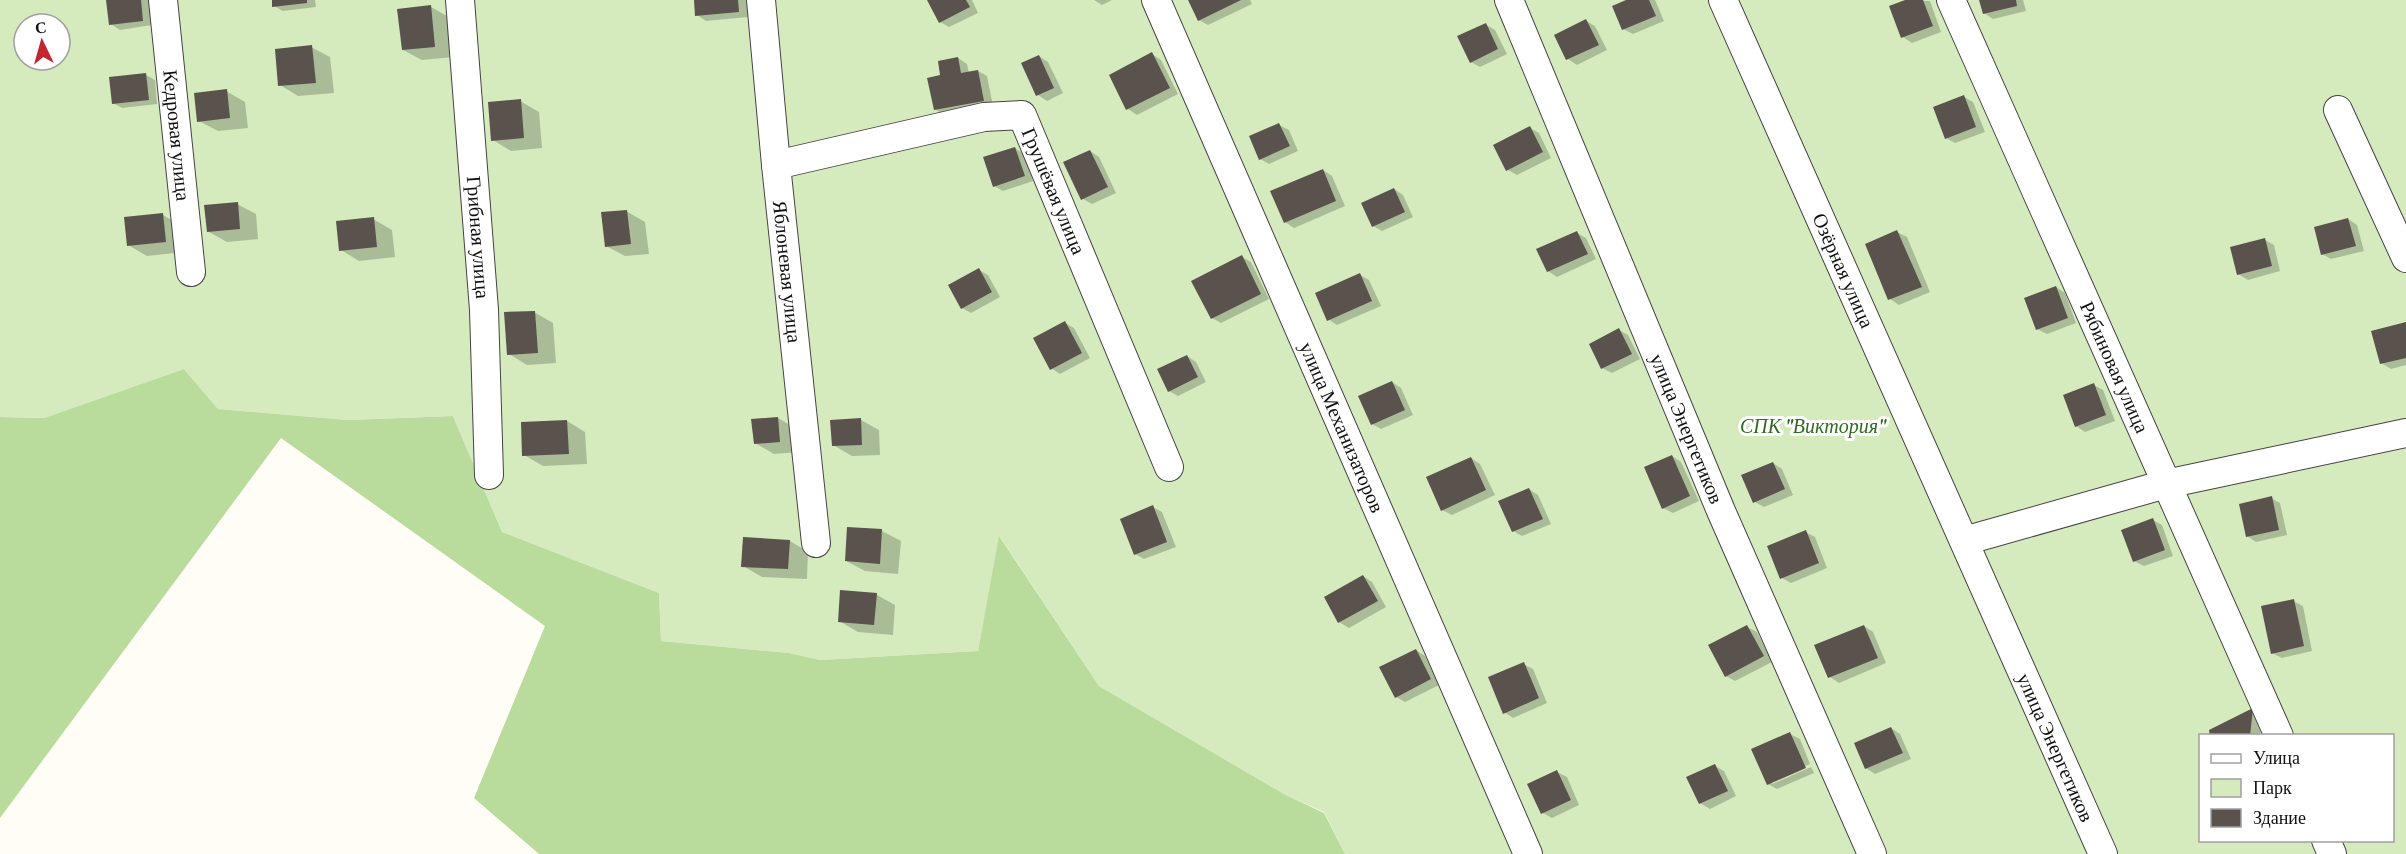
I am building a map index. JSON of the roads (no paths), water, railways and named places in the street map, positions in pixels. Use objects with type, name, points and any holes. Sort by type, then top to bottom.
[{"type":"street","name":"Кедровая улица","points":[[162,0],[191,272]]},
{"type":"street","name":"Грибная улица","points":[[460,0],[484,310],[489,475]]},
{"type":"street","name":"Яблоневая улица","points":[[761,0],[816,543]]},
{"type":"street","name":"улица Механизаторов","points":[[1156,0],[1528,854]]},
{"type":"street","name":"улица Энергетиков","points":[[1509,0],[1721,511],[1872,854]]},
{"type":"street","name":"Озёрная улица","points":[[1723,0],[1964,541]]},
{"type":"street","name":"Рябиновая улица","points":[[1951,0],[2279,734]]},
{"type":"street","points":[[2338,110],[2406,258]]},
{"type":"street","name":"Грушёвая улица","points":[[776,165],[984,117],[1022,115],[1169,467]]},
{"type":"street","points":[[1964,541],[2166,484],[2406,433]]},
{"type":"street","name":"улица Энергетиков","points":[[1964,541],[2103,854]]},
{"type":"park label","name":"СПК \"Виктория\"","points":[[1813,426]]}]
